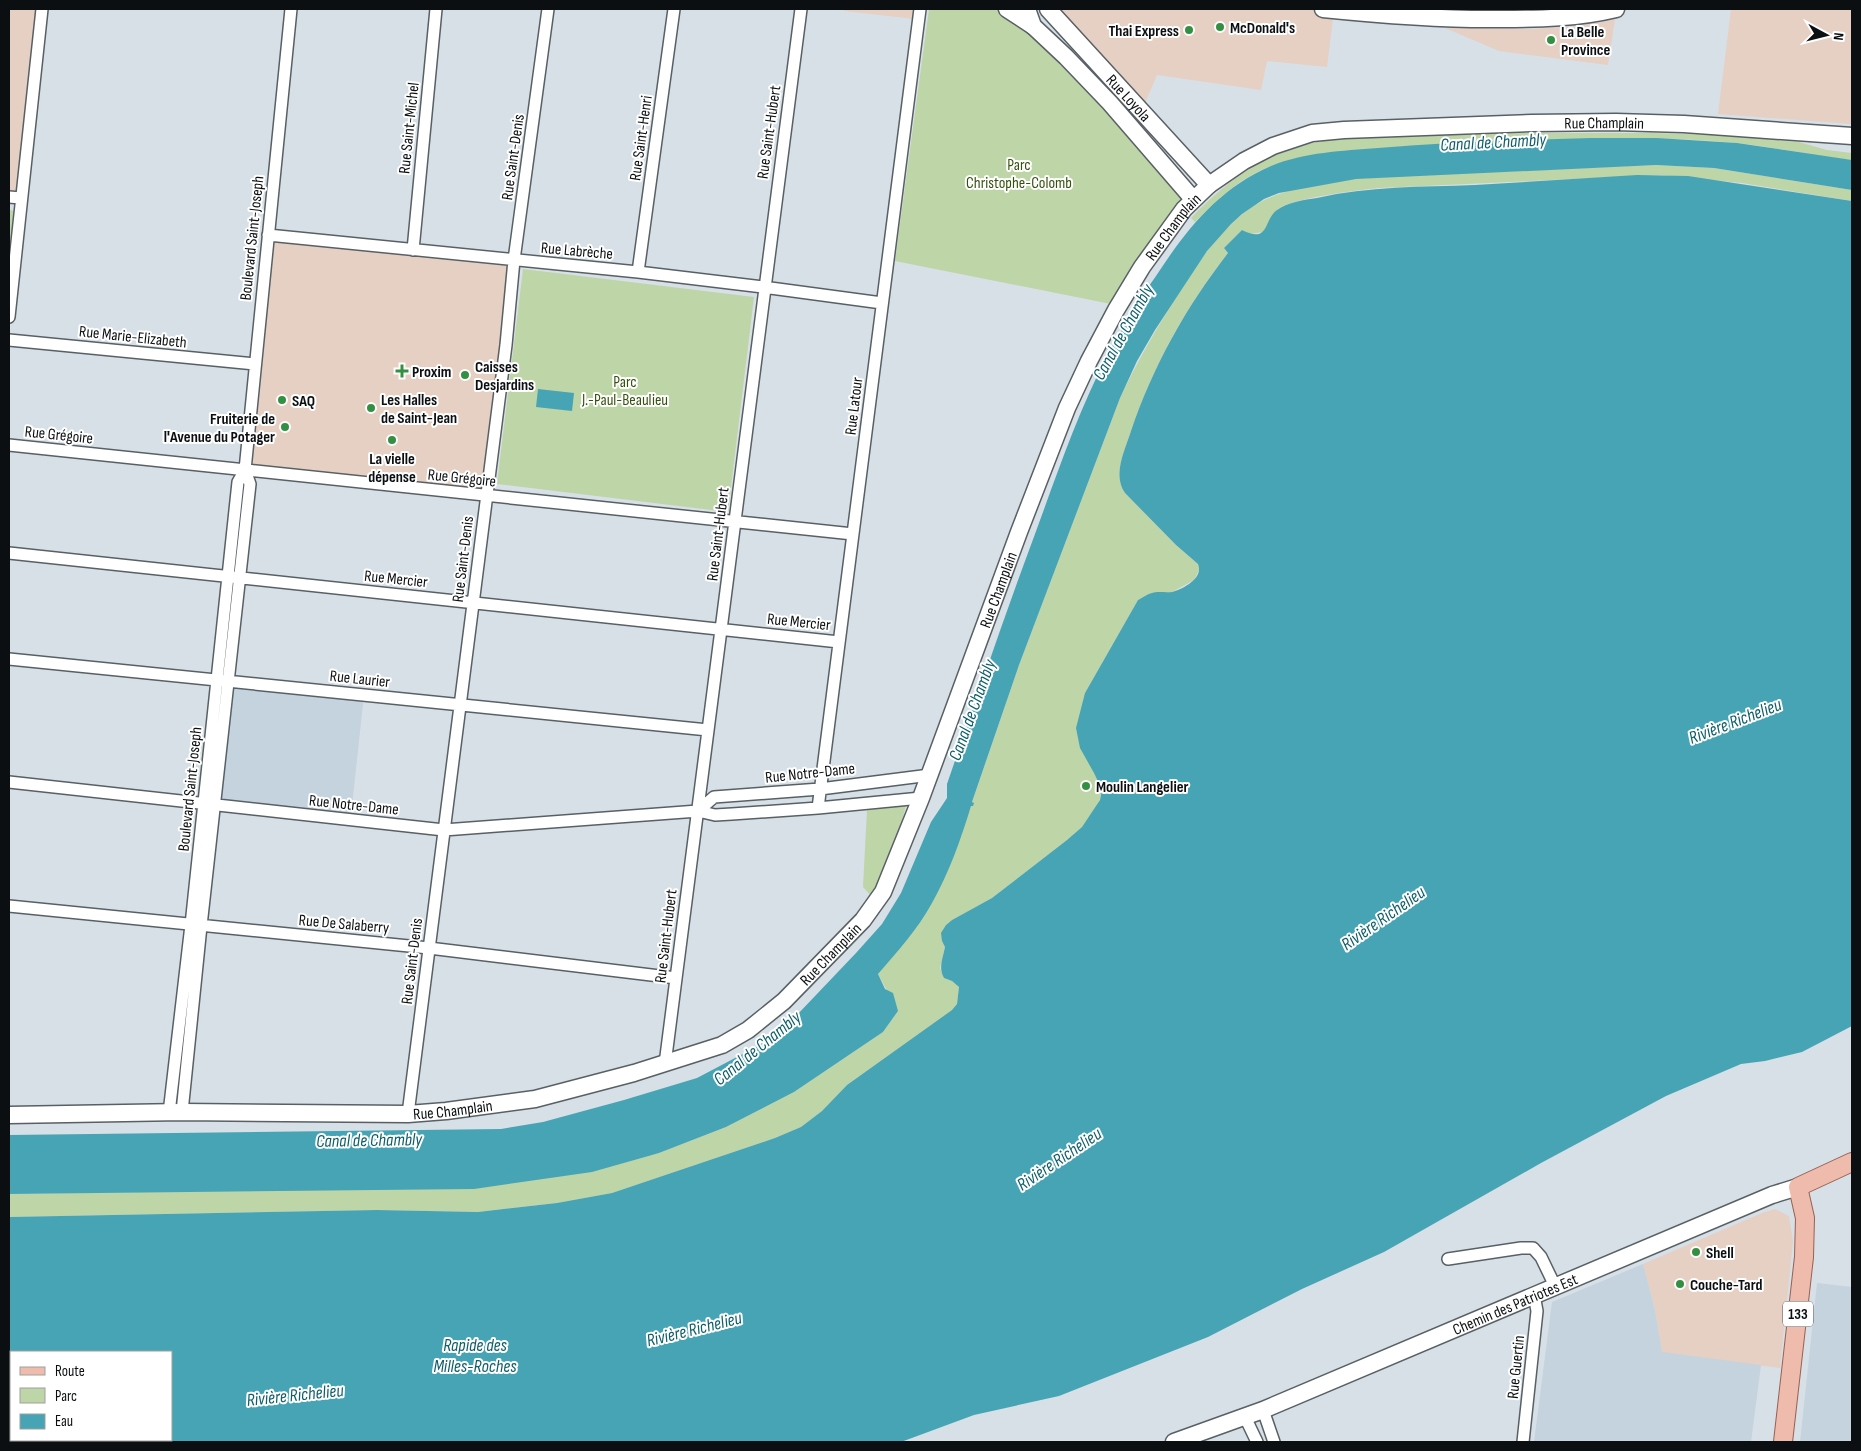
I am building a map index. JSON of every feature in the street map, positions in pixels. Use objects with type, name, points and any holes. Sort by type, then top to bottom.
[{"type":"main road","name":"Chemin des Patriotes Est","points":[[1798,1187],[1852,1162]]},
{"type":"main road","name":"133","points":[[1783,1442],[1804,1257],[1805,1218],[1798,1187]]},
{"type":"street","points":[[9,317],[14,211],[21,198],[42,9]]},
{"type":"street","name":"Boulevard Saint-Joseph","points":[[176,1112],[209,805],[228,681],[250,484],[246,470],[255,364],[291,9]]},
{"type":"street","name":"Rue Saint-Michel","points":[[413,250],[436,9]]},
{"type":"street","name":"Rue Saint-Denis","points":[[408,1114],[505,354],[514,260],[548,9]]},
{"type":"street","name":"Rue Saint-Henri","points":[[638,272],[674,9]]},
{"type":"street","name":"Rue Saint-Hubert","points":[[665,1064],[801,9]]},
{"type":"street","name":"Rue Latour","points":[[818,808],[920,9]]},
{"type":"street","name":"Rue Loyola","points":[[1007,9],[1033,26],[1066,57],[1110,103],[1193,199]]},
{"type":"street","name":"Rue Loyola","points":[[1027,9],[1033,26]]},
{"type":"street","name":"Rue Loyola","points":[[1048,9],[1125,91],[1209,186]]},
{"type":"street","points":[[1323,9],[1577,16],[1616,9]]},
{"type":"street","points":[[1110,103],[1125,91]]},
{"type":"street","name":"Rue Champlain","points":[[9,1115],[176,1112],[408,1114],[446,1112],[535,1098],[665,1064],[722,1045],[748,1030],[784,1001],[834,952],[863,920],[883,892],[930,775],[1019,532],[1088,361],[1142,267],[1184,209],[1209,186],[1249,158],[1285,141],[1312,133],[1358,128],[1550,122],[1659,123],[1852,136]]},
{"type":"street","points":[[9,197],[21,198]]},
{"type":"street","name":"Rue Labrèche","points":[[268,235],[638,272],[764,286],[882,303]]},
{"type":"street","name":"Rue Marie-Elizabeth","points":[[9,340],[255,364]]},
{"type":"street","name":"Rue Grégoire","points":[[9,445],[853,534]]},
{"type":"street","name":"Boulevard Saint-Joseph","points":[[209,805],[216,680],[227,576],[238,482],[246,470]]},
{"type":"street","name":"Rue Mercier","points":[[9,553],[839,642]]},
{"type":"street","name":"Rue Laurier","points":[[9,659],[708,730]]},
{"type":"street","name":"Rue Notre-Dame","points":[[698,811],[714,797],[820,789],[930,775]]},
{"type":"street","name":"Rue Notre-Dame","points":[[9,782],[444,830],[698,811],[715,815],[921,798]]},
{"type":"street","name":"Rue De Salaberry","points":[[9,906],[429,948],[676,978]]},
{"type":"street","name":"Chemin des Patriotes Est","points":[[1174,1442],[1263,1410],[1772,1195],[1798,1187]]},
{"type":"street","points":[[1448,1259],[1532,1248],[1541,1257],[1556,1286]]},
{"type":"street","name":"Rue Guertin","points":[[1523,1442],[1537,1311],[1534,1295]]},
{"type":"street","points":[[1263,1410],[1274,1442]]},
{"type":"street","points":[[1245,1417],[1257,1442]]},
{"type":"shaded area","points":[[9,9],[37,9],[18,193],[9,192]]},
{"type":"shaded area","points":[[844,9],[916,9],[915,19],[844,11]]},
{"type":"shaded area","points":[[1048,9],[1334,10],[1327,67],[1267,61],[1261,90],[1157,75],[1142,110]]},
{"type":"shaded area","points":[[1731,9],[1852,9],[1852,124],[1718,114]]},
{"type":"shaded area","points":[[1615,19],[1608,65],[1499,51],[1445,28],[1531,29],[1579,26]]},
{"type":"shaded area","points":[[268,235],[514,260],[487,496],[245,470]]},
{"type":"shaded area","points":[[228,681],[364,695],[351,815],[214,805]]},
{"type":"shaded area","points":[[1775,1209],[1789,1216],[1793,1241],[1780,1368],[1662,1353],[1655,1310],[1643,1264]]},
{"type":"shaded area","points":[[1643,1264],[1655,1310],[1662,1352],[1761,1365],[1751,1442],[1534,1442],[1552,1302]]},
{"type":"shaded area","points":[[1817,1283],[1852,1287],[1852,1442],[1800,1442]]},
{"type":"green space","name":"Parc Christophe-Colomb","points":[[929,9],[1003,9],[1065,61],[1187,197],[1111,304],[895,261]]},
{"type":"green space","points":[[1529,133],[1718,135],[1799,142],[1827,150],[1852,153],[1852,160],[1736,143],[1630,138],[1419,146],[1340,152],[1296,159],[1262,170],[1231,189],[1195,222],[1191,218],[1238,176],[1279,153],[1304,145],[1333,140],[1373,137]]},
{"type":"green space","points":[[1656,165],[1714,168],[1852,190],[1852,201],[1742,183],[1662,175],[1379,188],[1326,195],[1286,205],[1276,211],[1263,232],[1250,234],[1242,230],[1224,248],[1228,253],[1198,294],[1160,360],[1140,407],[1121,462],[1121,486],[1125,493],[1200,568],[1194,580],[1172,592],[1151,593],[1138,600],[1085,693],[1094,773],[1102,790],[1097,806],[1082,827],[1067,840],[992,898],[946,925],[942,941],[945,947],[940,968],[944,978],[952,981],[959,987],[957,1004],[952,1010],[847,1085],[822,1111],[801,1127],[775,1138],[612,1193],[557,1203],[478,1212],[377,1210],[9,1217],[9,1194],[273,1190],[659,1153],[726,1127],[794,1092],[883,1032],[898,1011],[878,974],[968,814],[1019,665],[1120,398],[1169,308],[1201,259],[1219,236],[1252,207],[1275,196],[1303,187],[1335,181],[1403,175]]},
{"type":"green space","points":[[9,210],[21,212],[9,322]]},
{"type":"green space","name":"Parc J.-Paul-Beaulieu","points":[[523,269],[754,297],[728,512],[497,484]]},
{"type":"green space","points":[[906,805],[894,853],[872,897],[863,887],[867,810]]},
{"type":"water","name":"Canal de Chambly","points":[[1591,138],[1657,138],[1737,143],[1852,160],[1852,190],[1714,168],[1656,165],[1356,179],[1279,193],[1264,199],[1242,214],[1207,251],[1155,330],[1137,361],[1120,398],[1019,665],[972,802],[974,803],[973,806],[971,806],[949,868],[938,892],[920,922],[878,974],[885,989],[893,993],[898,1011],[883,1032],[794,1092],[726,1127],[659,1153],[592,1172],[474,1189],[9,1194],[9,1135],[501,1129],[543,1122],[697,1078],[756,1047],[796,1016],[856,953],[882,924],[901,893],[931,822],[947,798],[947,784],[1012,596],[1077,421],[1096,377],[1124,325],[1167,259],[1205,212],[1235,186],[1252,175],[1284,161],[1310,155],[1431,144]]},
{"type":"water","points":[[1637,175],[1688,176],[1852,201],[1852,1026],[1802,1052],[1765,1061],[1741,1064],[1666,1096],[1541,1163],[1384,1252],[1302,1289],[1208,1337],[1059,1396],[974,1415],[901,1442],[9,1442],[9,1217],[377,1210],[478,1212],[557,1203],[612,1193],[775,1138],[801,1127],[822,1111],[847,1085],[952,1010],[957,1004],[959,987],[952,981],[944,978],[942,974],[941,962],[945,947],[941,933],[952,920],[992,898],[1082,827],[1100,800],[1102,790],[1080,748],[1076,728],[1085,693],[1138,600],[1152,593],[1172,592],[1182,588],[1198,574],[1198,564],[1176,545],[1125,493],[1121,486],[1120,470],[1123,454],[1140,407],[1160,360],[1198,294],[1228,253],[1224,248],[1242,230],[1251,234],[1262,232],[1277,210],[1296,202],[1356,191]]},
{"type":"water","points":[[538,389],[574,393],[572,411],[536,407]]},
{"type":"place","name":"McDonald's","points":[[1220,27]]},
{"type":"place","name":"Thai Express","points":[[1189,30]]},
{"type":"place","name":"La Belle Province","points":[[1551,40]]},
{"type":"place","name":"Proxim","points":[[402,371]]},
{"type":"place","name":"Caisses Desjardins","points":[[465,375]]},
{"type":"place","name":"SAQ","points":[[282,400]]},
{"type":"place","name":"Les Halles de Saint-Jean","points":[[371,408]]},
{"type":"place","name":"Fruiterie de l'Avenue du Potager","points":[[285,427]]},
{"type":"place","name":"La vielle dépense","points":[[392,440]]},
{"type":"place","name":"Moulin Langelier","points":[[1086,786]]},
{"type":"place","name":"Shell","points":[[1696,1252]]},
{"type":"place","name":"Couche-Tard","points":[[1680,1284]]},
{"type":"water label","name":"Rivière Richelieu","points":[[1735,721]]},
{"type":"water label","name":"Rivière Richelieu","points":[[1383,918]]},
{"type":"water label","name":"Rivière Richelieu","points":[[1059,1159]]},
{"type":"water label","name":"Rivière Richelieu","points":[[694,1329]]},
{"type":"water label","name":"Rapide des Milles-Roches","points":[[475,1355]]},
{"type":"water label","name":"Rivière Richelieu","points":[[295,1395]]}]
